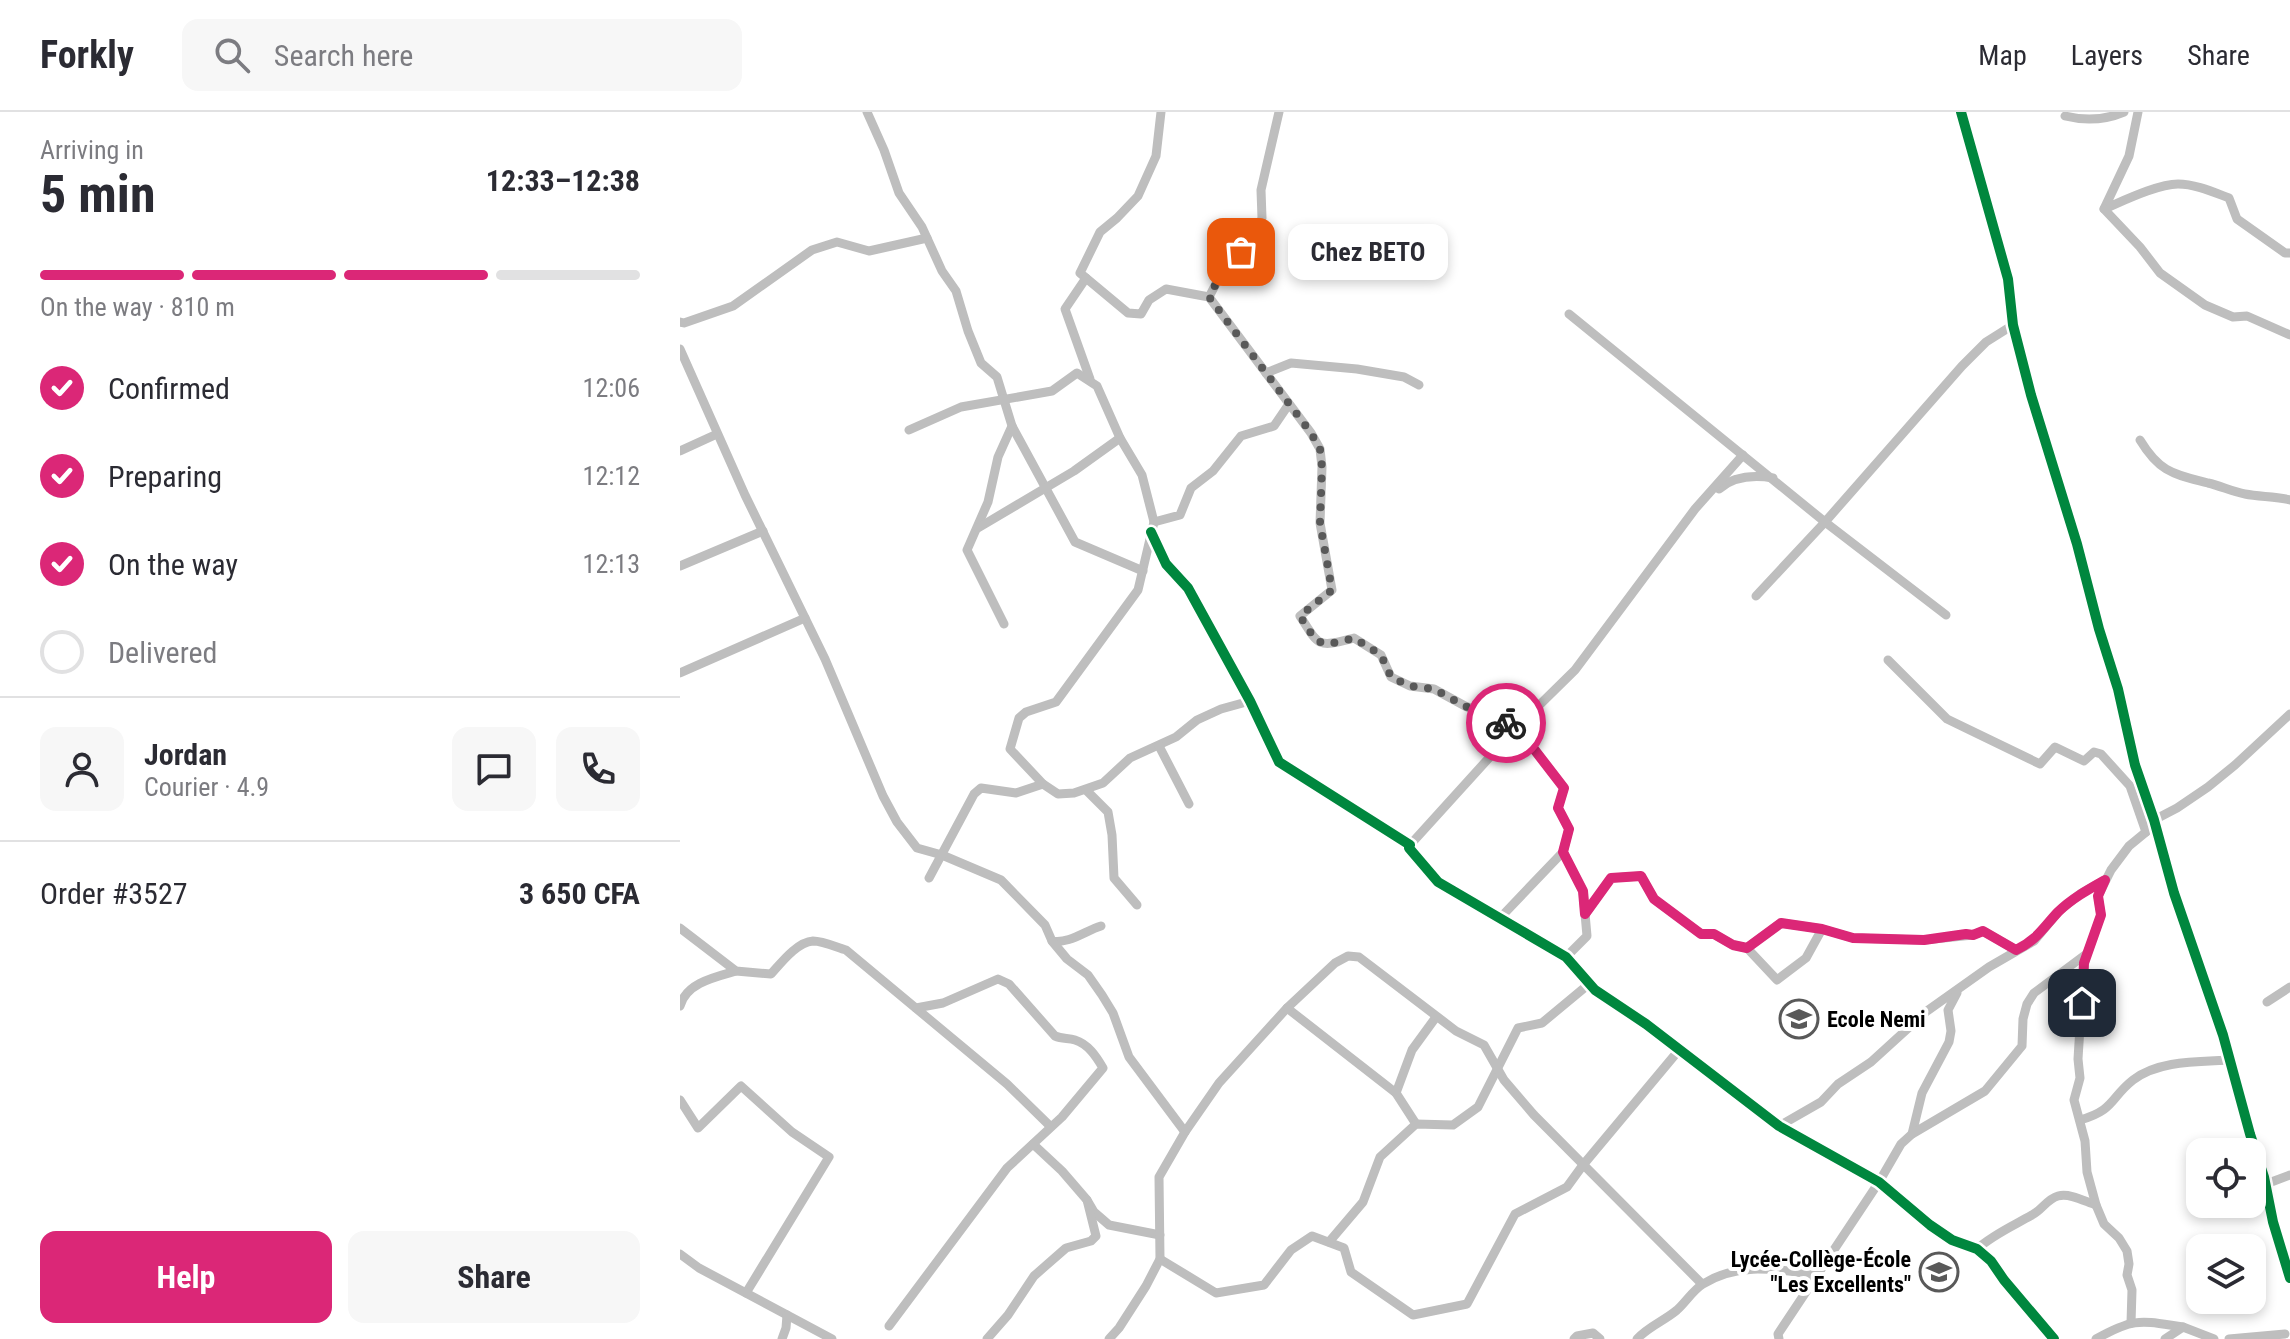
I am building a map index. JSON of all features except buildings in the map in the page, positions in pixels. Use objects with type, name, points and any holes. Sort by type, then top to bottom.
[{"type":"street","points":[[867,112],[899,193],[956,291],[981,363],[997,377],[1012,426],[1075,542],[1143,571]]},
{"type":"street","points":[[1161,112],[1156,156],[1138,196],[1100,232],[1080,273],[1128,313],[1141,314],[1149,300],[1166,289],[1209,297],[1320,449],[1320,523],[1332,590],[1300,616],[1315,640],[1326,645],[1354,638],[1381,655],[1391,677],[1410,686],[1434,689],[1465,706],[1517,727],[1564,788],[1558,808],[1569,829],[1563,852],[1500,918]]},
{"type":"street","points":[[1209,297],[1220,276],[1253,238],[1262,218],[1261,190],[1279,112]]},
{"type":"street","points":[[1961,112],[2008,279],[2013,325],[2031,395],[2118,689],[2135,765],[2174,893],[2207,984],[2251,1138]]},
{"type":"street","points":[[2065,116],[2106,119],[2124,112]]},
{"type":"street","points":[[2104,209],[2129,156],[2138,112]]},
{"type":"street","points":[[2104,209],[2177,184],[2205,190],[2229,198],[2237,219],[2285,253],[2290,253]]},
{"type":"street","points":[[2104,209],[2160,273],[2205,305],[2233,317],[2247,316],[2290,335]]},
{"type":"street","points":[[680,322],[733,306],[812,250],[837,242],[869,251],[927,238]]},
{"type":"street","points":[[1086,278],[1065,309],[1091,381]]},
{"type":"street","points":[[1569,314],[1825,522],[1946,615]]},
{"type":"street","points":[[1756,596],[1962,366],[1986,342],[2013,325]]},
{"type":"street","points":[[680,349],[717,434],[825,659],[897,822],[917,848],[1001,880],[1023,901],[1045,925],[1052,941],[1067,959],[1088,975],[1113,1013],[1129,1057],[1185,1132]]},
{"type":"street","points":[[1266,373],[1291,363],[1404,377],[1419,385]]},
{"type":"street","points":[[909,430],[961,407],[1052,391],[1077,373],[1091,381],[1097,386],[1120,438],[1142,475],[1152,527],[1166,564],[1188,588],[1250,701],[1279,762],[1410,845],[1409,848],[1438,882],[1566,957],[1595,990],[1646,1024],[1779,1126],[1879,1182],[1952,1240],[1977,1249],[1991,1261],[2054,1339]]},
{"type":"street","points":[[1152,527],[1180,515],[1191,488],[1213,471],[1241,436],[1274,426],[1289,404]]},
{"type":"street","points":[[1004,624],[967,550],[988,502],[998,457],[1012,426]]},
{"type":"street","points":[[680,451],[717,434]]},
{"type":"street","points":[[977,529],[1074,471],[1120,438]]},
{"type":"street","points":[[2140,440],[2163,468],[2185,478],[2244,494],[2290,500]]},
{"type":"street","points":[[1410,845],[1517,727],[1575,670],[1695,509],[1743,455]]},
{"type":"street","points":[[1695,509],[1725,483],[1753,476],[1773,478]]},
{"type":"street","points":[[1152,527],[1138,590],[1056,702],[1026,712],[1019,718],[1010,749],[1043,784],[1058,794],[1086,790],[1103,783],[1130,758],[1176,737],[1197,720],[1250,701]]},
{"type":"street","points":[[680,566],[763,531]]},
{"type":"street","points":[[680,673],[805,618]]},
{"type":"street","points":[[1888,660],[1947,719],[2040,764],[2055,747],[2084,761],[2094,752],[2101,754],[2130,786],[2146,832]]},
{"type":"street","points":[[2131,1323],[2132,1290],[2127,1275],[2127,1251],[2104,1224],[2096,1205],[2074,1100],[2080,1078],[2084,963],[2101,915],[2098,896],[2105,880],[2129,846],[2146,832],[2154,820],[2208,787],[2290,714]]},
{"type":"street","points":[[1159,746],[1189,804]]},
{"type":"street","points":[[929,878],[970,801],[981,788],[1016,793],[1043,784]]},
{"type":"street","points":[[1086,790],[1108,812],[1114,878],[1137,905]]},
{"type":"street","points":[[1563,852],[1583,891],[1587,936],[1566,957]]},
{"type":"street","points":[[1585,914],[1611,878],[1641,876],[1654,899],[1701,934],[1714,934],[1733,945],[1747,948],[1777,980],[1806,958],[1822,929]]},
{"type":"street","points":[[1779,1126],[1821,1102],[1838,1084],[1880,1054],[1927,1011],[2034,941],[2059,911],[2105,880]]},
{"type":"street","points":[[1747,948],[1781,923],[1822,929],[1853,938],[1924,940],[1973,935],[1983,931],[2016,950]]},
{"type":"street","points":[[1052,941],[1067,941],[1101,926]]},
{"type":"street","points":[[680,928],[736,971]]},
{"type":"street","points":[[680,1006],[687,992],[698,984],[736,971],[771,974],[807,943],[814,941],[850,952],[1007,1084],[1050,1126]]},
{"type":"street","points":[[1779,1339],[1778,1334],[1879,1182],[1896,1150],[1912,1134],[1985,1091],[2022,1046],[2023,1019],[2034,993],[2087,953]]},
{"type":"street","points":[[1109,1339],[1146,1286],[1160,1259],[1159,1177],[1185,1132],[1219,1083],[1287,1008],[1335,963],[1348,956],[1359,957],[1436,1017],[1484,1045],[1504,1080],[1534,1115],[1702,1284]]},
{"type":"street","points":[[889,1326],[1007,1168],[1062,1117],[1103,1068],[1087,1046],[1055,1036],[1009,984],[998,979],[943,1003],[916,1008]]},
{"type":"street","points":[[1329,1242],[1363,1202],[1380,1157],[1416,1124],[1453,1125],[1478,1107],[1518,1028],[1542,1023],[1589,984]]},
{"type":"street","points":[[2267,1002],[2290,987]]},
{"type":"street","points":[[1912,1134],[1922,1093],[1949,1042],[1948,1010],[1959,990]]},
{"type":"street","points":[[1287,1008],[1396,1093],[1416,1124]]},
{"type":"street","points":[[1396,1093],[1412,1050],[1436,1017]]},
{"type":"street","points":[[1160,1259],[1216,1293],[1264,1285],[1291,1250],[1312,1236],[1344,1248],[1351,1272],[1413,1315],[1467,1304],[1515,1214],[1567,1187],[1679,1050]]},
{"type":"street","points":[[2080,1120],[2106,1109],[2132,1081],[2145,1072],[2170,1065],[2230,1060]]},
{"type":"street","points":[[680,1100],[698,1128],[741,1086],[792,1132],[829,1157],[746,1293]]},
{"type":"street","points":[[1033,1144],[1062,1171],[1094,1212],[1109,1225],[1160,1235]]},
{"type":"street","points":[[2290,1175],[2266,1184],[2273,1222],[2290,1278]]},
{"type":"street","points":[[1977,1249],[2060,1195],[2096,1205]]},
{"type":"street","points":[[987,1339],[1008,1315],[1034,1276],[1066,1248],[1091,1241],[1096,1236],[1087,1200]]},
{"type":"street","points":[[680,1254],[699,1268],[832,1339]]},
{"type":"street","points":[[1637,1339],[1653,1324],[1682,1306],[1702,1284],[1734,1270],[1750,1268],[1818,1275]]},
{"type":"street","points":[[782,1339],[787,1315]]},
{"type":"street","points":[[2096,1339],[2120,1325],[2141,1321],[2183,1327],[2214,1339]]},
{"type":"street","points":[[2165,1339],[2183,1327]]},
{"type":"street","points":[[1574,1339],[1593,1333],[1600,1339]]},
{"type":"street","points":[[2229,1339],[2285,1334]]},
{"type":"cycle path","points":[[1961,112],[2008,279],[2013,325],[2031,395],[2118,689],[2135,765],[2174,893],[2223,1035],[2290,1278]]},
{"type":"cycle path","points":[[1151,532],[1166,564],[1188,588],[1250,701],[1279,762],[1410,845],[1409,848],[1438,882],[1566,957],[1595,990],[1646,1024],[1779,1126],[1879,1182],[1952,1240],[1977,1249],[1991,1261],[2054,1339]]},
{"type":"way so far","points":[[1241,252],[1220,276],[1209,297],[1320,449],[1320,523],[1332,590],[1300,616],[1315,640],[1326,645],[1354,638],[1381,655],[1391,677],[1410,686],[1434,689],[1506,723]]},
{"type":"place","name":"Chez BETO","points":[[1241,252]]},
{"type":"place","name":"Ecole Nemi","points":[[1799,1019]]},
{"type":"place","name":"Lycée-Collège-École \"Les Excellents\"","points":[[1939,1272]]},
{"type":"route","points":[[1506,723],[1517,727],[1564,788],[1558,808],[1569,829],[1563,852],[1583,891],[1585,914],[1611,878],[1641,876],[1654,899],[1701,934],[1714,934],[1733,945],[1747,948],[1781,923],[1822,929],[1853,938],[1924,940],[1973,935],[1983,931],[2016,950],[2034,941],[2059,911],[2080,894],[2105,880],[2098,896],[2101,915],[2084,963],[2082,1003]]}]
